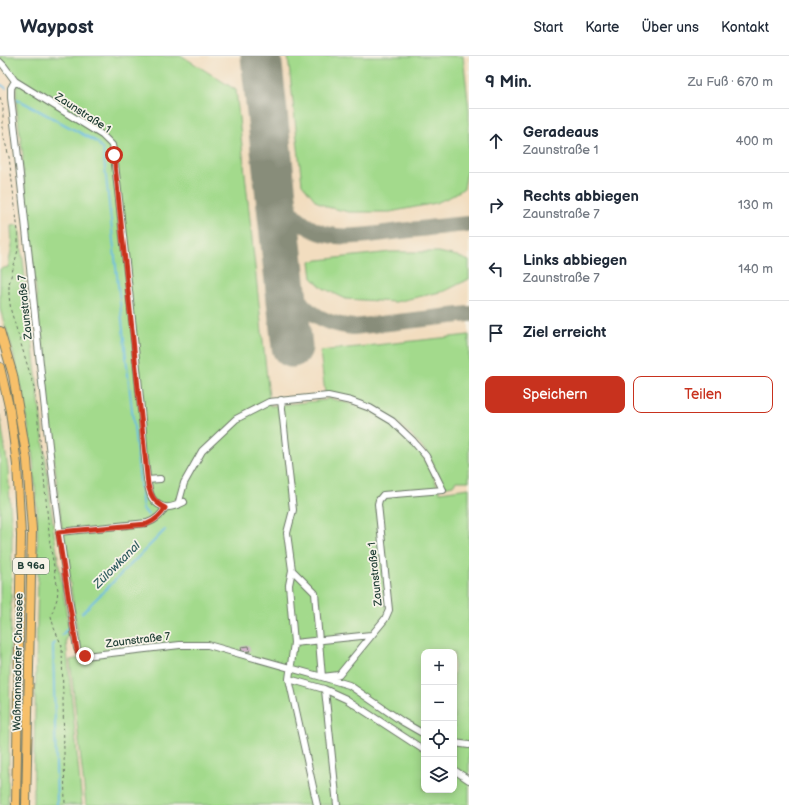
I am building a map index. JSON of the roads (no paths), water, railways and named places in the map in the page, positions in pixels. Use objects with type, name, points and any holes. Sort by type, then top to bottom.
[{"type":"main road","name":"Waßmannsdorfer Chaussee","points":[[0,331],[13,375],[27,460],[32,530],[26,805]]},
{"type":"main road","name":"Waßmannsdorfer Chaussee","points":[[0,367],[10,411],[17,465],[21,535],[16,805]]},
{"type":"lane","name":"Zaunstraße 1","points":[[0,62],[15,81],[102,135],[112,145],[115,162],[147,480],[151,497],[157,504],[165,508]]},
{"type":"lane","name":"Zaunstraße 7","points":[[15,81],[11,88],[11,98],[21,172],[58,532],[77,651],[85,656],[180,645],[208,645],[274,664]]},
{"type":"lane","name":"Zaunstraße 1","points":[[274,664],[322,677],[339,675],[385,619],[389,610],[379,500],[383,496],[442,490],[426,456],[402,430],[382,414],[351,401],[328,396],[281,400]]},
{"type":"lane","points":[[58,532],[147,524],[153,521],[161,515],[165,508],[172,508],[181,504],[184,483],[202,451],[236,419],[270,402],[281,400],[293,510],[287,533],[292,570],[289,585],[294,643],[289,679],[317,805]]},
{"type":"lane","points":[[147,480],[160,479]]},
{"type":"lane","points":[[292,570],[315,593],[322,677],[349,685],[402,722],[421,732]]},
{"type":"lane","points":[[294,643],[371,636]]},
{"type":"lane","points":[[289,679],[325,690],[346,699],[421,748]]},
{"type":"lane","points":[[325,690],[337,805]]},
{"type":"lane","points":[[457,743],[469,745]]},
{"type":"lane","points":[[457,772],[469,780]]},
{"type":"waterway","points":[[0,84],[6,88]]},
{"type":"waterway","points":[[17,99],[97,142],[103,150],[143,509],[148,515]]},
{"type":"waterway","name":"Zülowkanal","points":[[82,613],[165,530]]},
{"type":"waterway","name":"Zülowkanal","points":[[62,635],[69,627]]},
{"type":"waterway","name":"Zülowkanal","points":[[55,643],[53,645],[57,805]]}]
